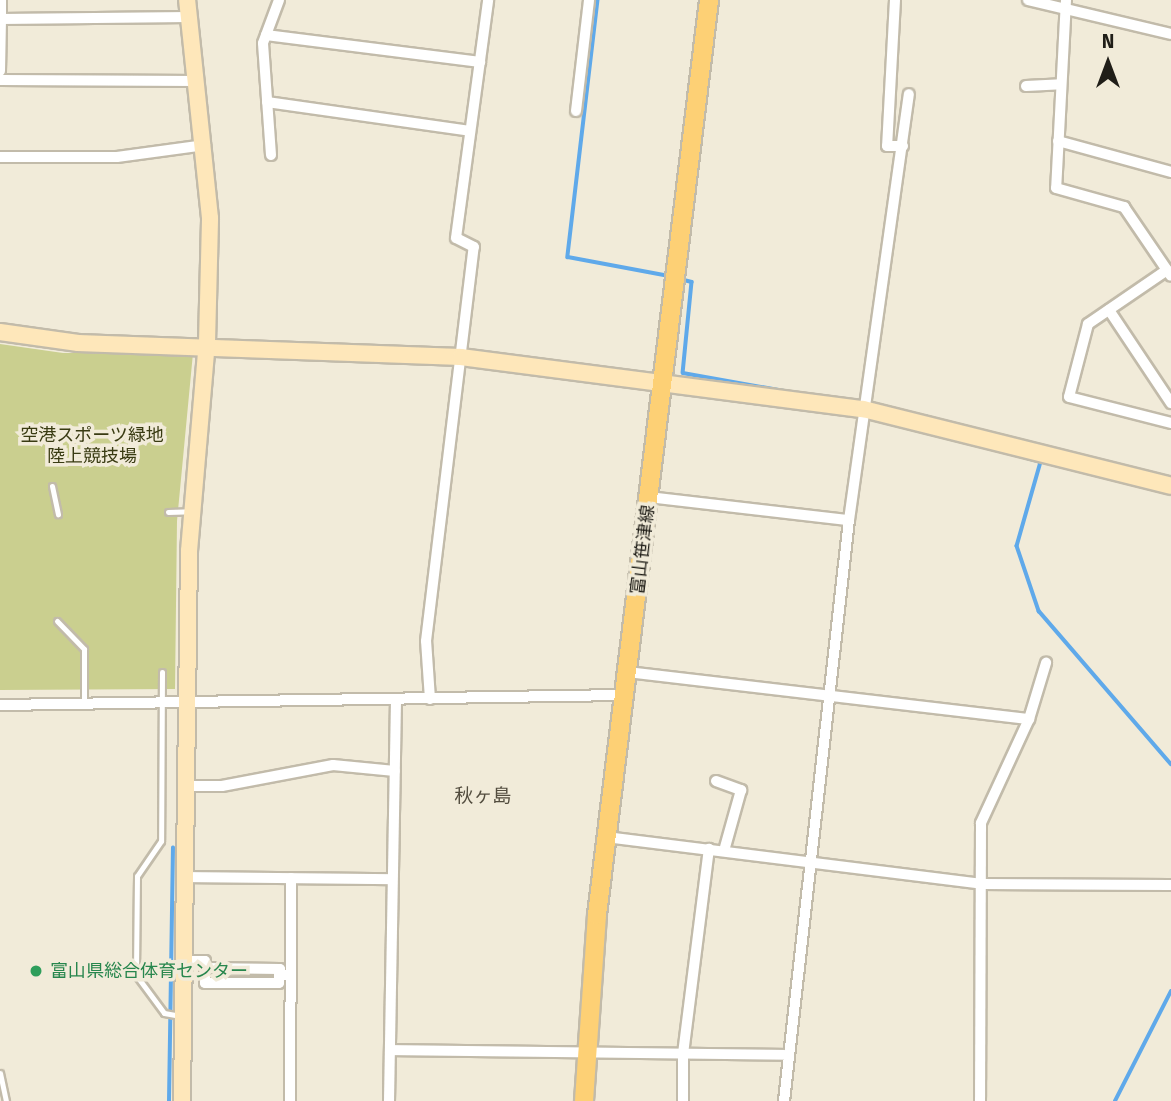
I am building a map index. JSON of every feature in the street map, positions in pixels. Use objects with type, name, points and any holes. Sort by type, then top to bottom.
[{"type":"main road","name":"富山笹津線","points":[[584,1101],[606,837],[709,0]]},
{"type":"street","points":[[0,72],[1,0]]},
{"type":"street","points":[[182,1101],[174,1015],[184,961],[191,511],[207,344],[205,145],[187,0]]},
{"type":"street","points":[[271,155],[266,35],[279,0]]},
{"type":"street","points":[[430,699],[426,641],[474,247],[456,238],[488,0]]},
{"type":"street","points":[[576,111],[589,0]]},
{"type":"street","points":[[895,0],[887,146],[903,146]]},
{"type":"street","points":[[1028,0],[1065,2],[1171,34]]},
{"type":"street","points":[[1065,2],[1056,188],[1124,207],[1169,273],[1088,324],[1069,397],[1171,422]]},
{"type":"street","points":[[1,19],[189,18]]},
{"type":"street","points":[[266,35],[480,62]]},
{"type":"street","points":[[0,80],[197,81]]},
{"type":"street","points":[[1026,86],[1060,84]]},
{"type":"street","points":[[783,1101],[784,1055],[849,520],[863,409],[871,392],[909,94]]},
{"type":"street","points":[[267,102],[470,131]]},
{"type":"street","points":[[1058,141],[1171,172]]},
{"type":"street","points":[[0,157],[117,157],[205,145]]},
{"type":"street","points":[[1109,310],[1171,403]]},
{"type":"street","points":[[0,332],[78,343],[207,344],[461,357],[863,409],[1171,486]]},
{"type":"street","points":[[649,497],[849,520]]},
{"type":"street","points":[[980,1101],[981,823],[1029,719],[1046,663]]},
{"type":"street","points":[[628,672],[1029,719]]},
{"type":"street","points":[[0,705],[186,706],[624,695]]},
{"type":"street","points":[[389,1101],[396,700]]},
{"type":"street","points":[[186,786],[222,786],[333,765],[395,771]]},
{"type":"street","points":[[716,781],[741,790],[724,851]]},
{"type":"street","points":[[606,837],[982,884],[1171,885]]},
{"type":"street","points":[[683,1101],[683,1054],[709,849]]},
{"type":"street","points":[[186,877],[392,879]]},
{"type":"street","points":[[290,1101],[285,975],[291,878]]},
{"type":"street","points":[[184,961],[205,961],[205,983],[279,983],[285,975]]},
{"type":"street","points":[[390,1051],[784,1055]]},
{"type":"lane","points":[[52,485],[58,514]]},
{"type":"lane","points":[[168,512],[191,511]]},
{"type":"lane","points":[[57,621],[85,649],[84,705]]},
{"type":"lane","points":[[162,673],[160,841],[137,876],[136,975],[174,1015]]},
{"type":"lane","points":[[0,1073],[6,1101]]},
{"type":"green space","name":"空港スポーツ緑地 陸上競技場","points":[[0,344],[63,353],[193,353],[177,521],[175,689],[0,690]]},
{"type":"waterway","points":[[598,0],[568,257],[670,276]]},
{"type":"waterway","points":[[680,279],[692,282],[683,373],[918,415]]},
{"type":"waterway","points":[[925,416],[970,430]]},
{"type":"waterway","points":[[981,445],[1041,462],[1017,546],[1039,611],[1171,764]]},
{"type":"waterway","points":[[169,1101],[173,848]]},
{"type":"waterway","points":[[1115,1101],[1171,991]]},
{"type":"place","name":"富山県総合体育センター","points":[[36,971]]},
{"type":"district","name":"秋ヶ島","points":[[483,796]]}]
